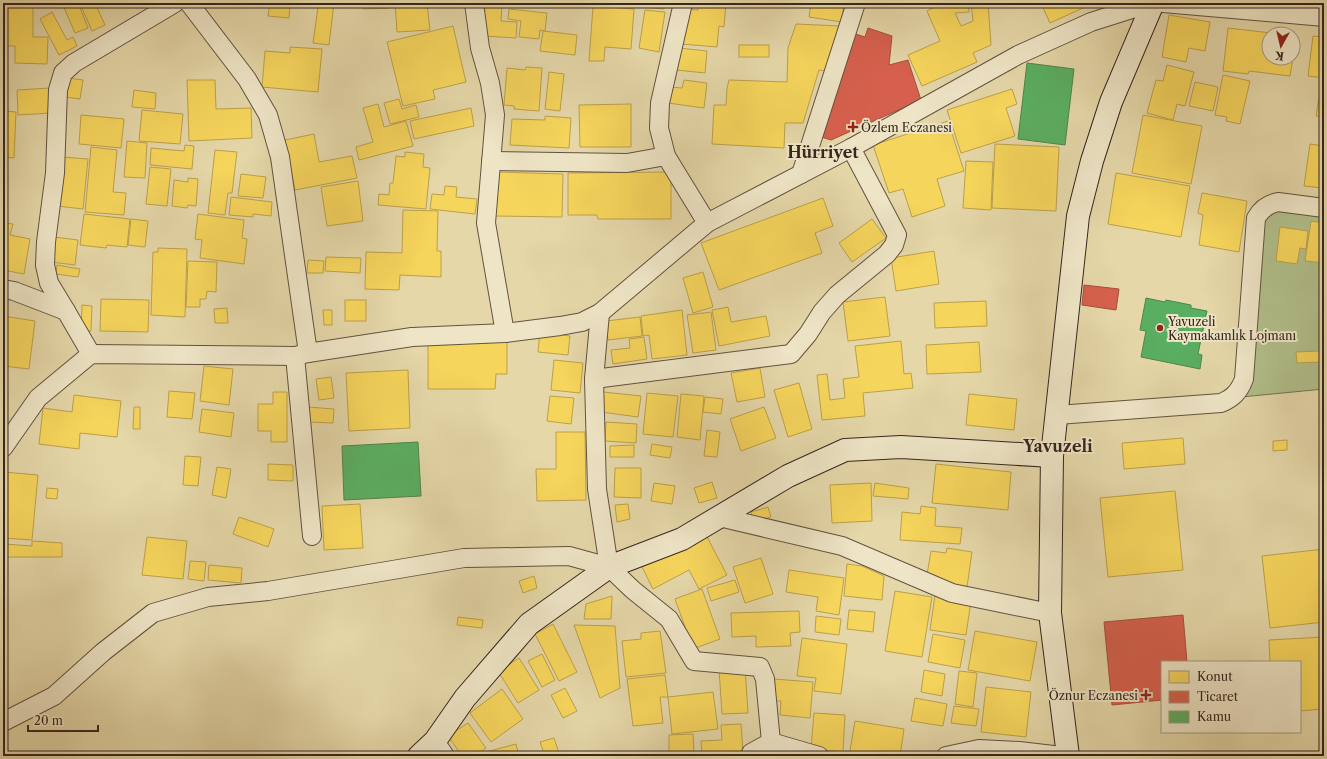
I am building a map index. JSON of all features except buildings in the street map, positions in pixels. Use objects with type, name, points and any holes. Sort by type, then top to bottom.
[{"type":"main road","points":[[1068,756],[1050,613],[1052,456],[1078,216],[1092,161],[1111,102],[1152,3]]},
{"type":"main road","points":[[419,756],[440,749],[465,698],[529,624],[609,567],[682,539],[788,476],[845,450],[901,447],[1052,456]]},
{"type":"street","points":[[90,354],[49,283],[45,265],[46,242],[55,173],[58,90],[63,73],[74,63],[175,3]]},
{"type":"street","points":[[189,3],[247,78],[268,115],[280,157],[302,354],[312,536]]},
{"type":"street","points":[[474,3],[480,48],[490,84],[495,115],[486,223],[505,333]]},
{"type":"street","points":[[683,3],[660,103],[659,128],[666,156],[707,223]]},
{"type":"street","points":[[801,174],[856,3]]},
{"type":"street","points":[[3,448],[38,398],[90,354],[302,354],[412,337],[505,333],[582,322],[600,313],[707,223],[851,148],[1018,55],[1091,22],[1152,3]]},
{"type":"street","points":[[1163,3],[1324,17]]},
{"type":"street","points":[[594,379],[791,354],[808,334],[822,312],[837,295],[887,254],[894,244],[897,235],[851,148]]},
{"type":"street","points":[[491,161],[627,163],[666,156]]},
{"type":"street","points":[[1057,415],[1220,403],[1231,398],[1237,393],[1244,379],[1256,218],[1264,208],[1278,202],[1324,208]]},
{"type":"street","points":[[3,289],[14,291],[66,311]]},
{"type":"street","points":[[600,313],[594,379],[597,490],[609,567]]},
{"type":"street","points":[[719,516],[842,546],[952,593],[1050,613]]},
{"type":"street","points":[[3,722],[54,696],[103,652],[153,614],[208,597],[268,591],[464,558],[569,556],[609,567],[633,590],[669,619],[694,661],[760,667],[765,679],[771,742]]},
{"type":"street","points":[[750,756],[751,753],[771,742],[820,756]]},
{"type":"street","points":[[946,756],[979,749],[1019,751],[1062,756]]},
{"type":"green space","points":[[1264,208],[1324,208],[1324,389],[1231,398],[1237,393]]},
{"type":"place","name":"Özlem Eczanesi","points":[[853,127]]},
{"type":"place","name":"Yavuzeli Kaymakamlık Lojmanı","points":[[1160,328]]},
{"type":"place","name":"Öznur Eczanesi","points":[[1146,695]]},
{"type":"district","name":"Hürriyet","points":[[823,152]]},
{"type":"district","name":"Yavuzeli","points":[[1058,446]]}]
